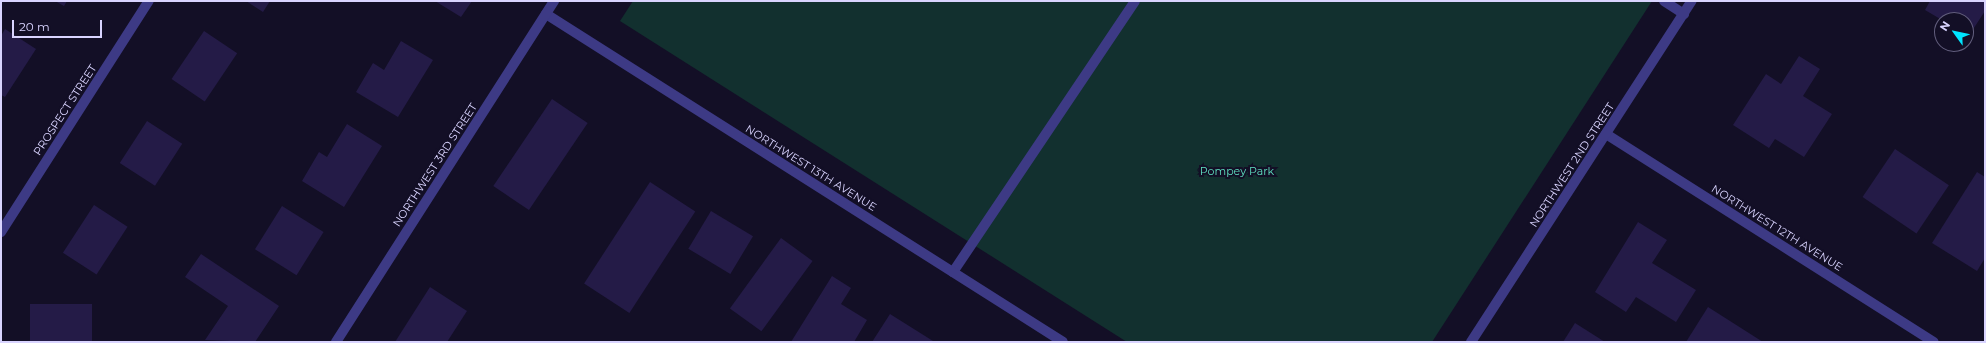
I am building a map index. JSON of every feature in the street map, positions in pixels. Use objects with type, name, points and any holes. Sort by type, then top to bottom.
[{"type":"street","name":"PROSPECT STREET","points":[[1,232],[149,1]]},
{"type":"street","name":"NORTHWEST 3RD STREET","points":[[336,342],[554,1]]},
{"type":"street","points":[[953,272],[1135,1]]},
{"type":"street","points":[[1664,1],[1684,14]]},
{"type":"street","name":"NORTHWEST 2ND STREET","points":[[1471,342],[1692,1]]},
{"type":"street","name":"NORTHWEST 13TH AVENUE","points":[[546,14],[1063,342]]},
{"type":"street","name":"NORTHWEST 12TH AVENUE","points":[[1606,134],[1934,342]]},
{"type":"green space","name":"Pompey Park","points":[[633,1],[1652,1],[1432,342],[1127,342],[620,21]]},
{"type":"building","points":[[55,1],[67,1],[64,6]]},
{"type":"building","points":[[246,1],[270,1],[263,12]]},
{"type":"building","points":[[435,1],[472,1],[461,17]]},
{"type":"building","points":[[1930,1],[1985,1],[1985,11],[1974,28],[1974,12],[1934,12],[1934,15],[1925,10]]},
{"type":"building","points":[[5,29],[36,49],[5,97],[1,95],[1,36]]},
{"type":"building","points":[[204,31],[237,53],[205,101],[172,79]]},
{"type":"building","points":[[401,41],[433,60],[398,117],[356,92],[373,63],[384,70]]},
{"type":"building","points":[[1799,56],[1820,69],[1803,96],[1832,114],[1804,157],[1775,139],[1769,148],[1733,125],[1766,74],[1781,84]]},
{"type":"building","points":[[552,99],[588,123],[529,210],[493,186]]},
{"type":"building","points":[[147,121],[182,144],[155,186],[120,163]]},
{"type":"building","points":[[347,124],[382,146],[344,207],[302,181],[319,152],[327,157]]},
{"type":"building","points":[[1895,149],[1949,185],[1916,233],[1863,197]]},
{"type":"building","points":[[1977,172],[1985,177],[1985,258],[1977,271],[1932,243]]},
{"type":"building","points":[[650,182],[695,211],[629,313],[584,283]]},
{"type":"building","points":[[94,205],[128,227],[97,275],[63,253]]},
{"type":"building","points":[[282,206],[324,232],[297,275],[255,249]]},
{"type":"building","points":[[711,211],[753,236],[730,274],[688,249]]},
{"type":"building","points":[[1638,222],[1667,240],[1652,263],[1696,290],[1676,322],[1636,297],[1626,312],[1595,292]]},
{"type":"building","points":[[781,238],[813,261],[761,331],[730,308]]},
{"type":"building","points":[[201,254],[279,306],[255,342],[205,340],[228,306],[185,277]]},
{"type":"building","points":[[832,276],[851,288],[841,304],[867,320],[854,342],[791,342]]},
{"type":"building","points":[[430,287],[467,311],[447,342],[395,342]]},
{"type":"building","points":[[30,304],[92,304],[92,342],[30,342]]},
{"type":"building","points":[[1708,307],[1763,342],[1686,342]]},
{"type":"building","points":[[890,314],[933,341],[872,342]]},
{"type":"building","points":[[1575,323],[1605,342],[1563,342]]}]
